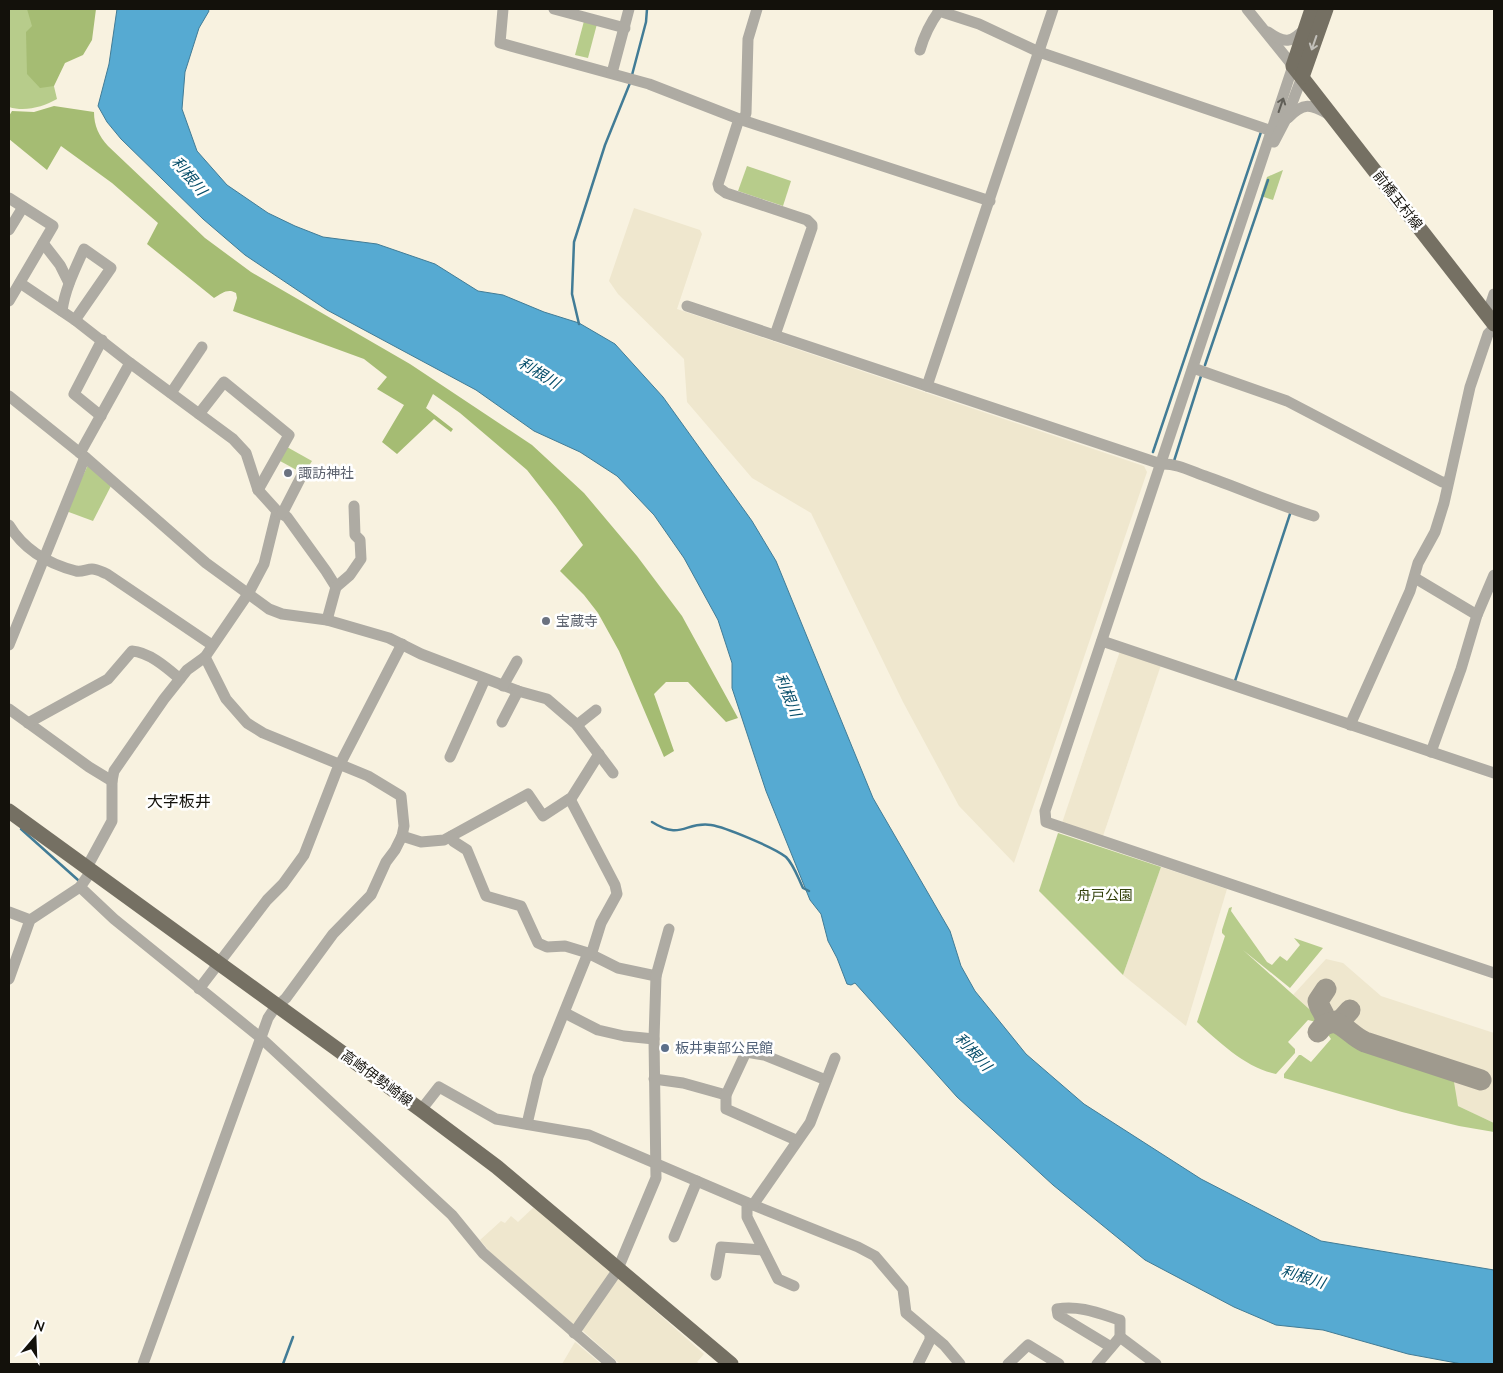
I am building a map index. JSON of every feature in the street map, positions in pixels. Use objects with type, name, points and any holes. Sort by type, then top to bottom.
[{"type":"main road","points":[[1297,72],[1312,9]]},
{"type":"main road","points":[[1297,72],[1326,9]]},
{"type":"main road","name":"前橋玉村線","points":[[1297,72],[1490,318]]},
{"type":"main road","name":"高崎伊勢崎線","points":[[9,811],[421,1110],[521,1187],[731,1364]]},
{"type":"street","points":[[503,9],[500,43],[646,83],[742,119],[990,201]]},
{"type":"street","points":[[554,9],[625,28]]},
{"type":"street","points":[[617,74],[629,9]]},
{"type":"street","points":[[757,9],[748,39],[746,113],[742,119],[718,184],[719,188],[726,193],[807,220],[812,225],[775,335]]},
{"type":"street","points":[[927,386],[1053,9]]},
{"type":"street","points":[[1247,9],[1297,72]]},
{"type":"street","points":[[920,50],[925,35],[939,10],[978,24],[1039,52],[1275,133]]},
{"type":"street","points":[[1262,28],[1275,37],[1289,41],[1306,29]]},
{"type":"street","points":[[1286,119],[1297,72]]},
{"type":"street","points":[[1297,72],[1260,168],[1160,464],[1045,811],[1046,822],[1494,973]]},
{"type":"street","points":[[1275,133],[1296,110],[1309,106],[1317,108],[1334,118]]},
{"type":"street","points":[[9,198],[53,226],[9,301]]},
{"type":"street","points":[[9,230],[24,207]]},
{"type":"street","points":[[43,243],[60,265],[69,283]]},
{"type":"street","points":[[62,311],[64,297],[84,249],[111,268],[76,320]]},
{"type":"street","points":[[20,282],[76,320],[234,439],[246,453],[258,490],[280,513],[287,517],[336,587]]},
{"type":"street","points":[[1490,318],[1490,306],[1494,294]]},
{"type":"street","points":[[687,306],[1160,464],[1172,464],[1240,488],[1288,509],[1314,516]]},
{"type":"street","points":[[1350,725],[1415,578],[1415,570],[1418,563],[1435,532],[1444,503],[1470,387],[1488,334],[1494,328]]},
{"type":"street","points":[[102,340],[74,394],[102,416]]},
{"type":"street","points":[[171,392],[202,347]]},
{"type":"street","points":[[9,645],[44,560],[82,455],[130,362]]},
{"type":"street","points":[[1193,368],[1287,401],[1442,482],[1448,482]]},
{"type":"street","points":[[199,414],[224,382],[289,436],[258,490]]},
{"type":"street","points":[[9,396],[82,455],[206,563],[270,609],[282,614],[327,620],[389,638],[421,654],[503,686],[547,698],[577,725],[614,773]]},
{"type":"street","points":[[9,979],[30,920],[80,887],[112,821],[112,781],[114,771],[187,670],[205,657],[248,594],[264,564],[280,513],[301,477]]},
{"type":"street","points":[[327,620],[336,587],[350,575],[361,559],[360,540],[355,535],[354,506]]},
{"type":"street","points":[[9,526],[13,533],[27,547],[44,560],[78,571],[93,569],[107,574],[212,645]]},
{"type":"street","points":[[1431,752],[1461,669],[1477,615],[1494,575]]},
{"type":"street","points":[[1415,578],[1477,615]]},
{"type":"street","points":[[1102,641],[1494,773]]},
{"type":"street","points":[[199,989],[304,855],[341,764],[402,644]]},
{"type":"street","points":[[28,723],[108,679],[132,651],[157,661],[180,679]]},
{"type":"street","points":[[143,1364],[271,1013],[286,998],[333,934],[371,895],[386,862],[402,836],[404,826],[401,796],[368,776],[263,733],[247,722],[226,699],[205,657]]},
{"type":"street","points":[[503,686],[517,661]]},
{"type":"street","points":[[450,757],[485,679]]},
{"type":"street","points":[[502,722],[518,691]]},
{"type":"street","points":[[9,709],[89,767],[112,781]]},
{"type":"street","points":[[577,725],[596,710]]},
{"type":"street","points":[[402,836],[422,842],[444,840],[501,807],[528,794],[543,816],[570,799],[599,754]]},
{"type":"street","points":[[527,1124],[538,1077],[588,953],[592,952],[601,923],[615,898],[616,889],[570,799]]},
{"type":"street","points":[[452,836],[453,841],[468,850],[486,896],[521,906],[538,943],[547,947],[565,946],[588,953],[618,968],[656,976]]},
{"type":"street","points":[[80,887],[114,919],[261,1038],[452,1215],[483,1253],[611,1364]]},
{"type":"street","points":[[9,912],[30,920]]},
{"type":"street","points":[[574,1333],[618,1268],[656,1178],[654,1039],[656,976],[669,930]]},
{"type":"street","points":[[565,1013],[598,1030],[624,1036],[654,1039]]},
{"type":"street","points":[[796,1140],[726,1109],[726,1095],[746,1052],[764,1056],[826,1080]]},
{"type":"street","points":[[794,1286],[778,1279],[748,1217],[750,1204],[810,1123],[835,1058]]},
{"type":"street","points":[[654,1078],[683,1083],[726,1095]]},
{"type":"street","points":[[421,1110],[439,1087],[489,1116],[589,1135],[750,1204],[850,1244],[875,1256],[903,1289],[906,1313],[944,1345],[960,1364]]},
{"type":"street","points":[[674,1237],[697,1181]]},
{"type":"street","points":[[716,1275],[721,1247],[764,1250]]},
{"type":"street","points":[[1097,1364],[1120,1337],[1120,1320],[1070,1306],[1057,1309],[1058,1315],[1111,1347]]},
{"type":"street","points":[[918,1364],[930,1340],[930,1334]]},
{"type":"street","points":[[1120,1337],[1156,1364]]},
{"type":"street","points":[[1008,1364],[1028,1345],[1059,1364]]},
{"type":"shaded area","points":[[634,208],[700,230],[702,234],[677,309],[1144,466],[1147,472],[1014,863],[959,806],[903,702],[811,513],[752,478],[687,402],[684,359],[618,294],[609,281]]},
{"type":"shaded area","points":[[1120,651],[1161,665],[1103,836],[1062,823]]},
{"type":"shaded area","points":[[1161,867],[1227,889],[1186,1026],[1123,975]]},
{"type":"shaded area","points":[[1326,959],[1343,963],[1381,996],[1494,1033],[1494,1123],[1458,1106],[1452,1079],[1353,1046],[1333,1029],[1328,1031],[1317,1021],[1293,995]]},
{"type":"shaded area","points":[[535,1206],[612,1271],[575,1326],[490,1252],[480,1240],[501,1221],[505,1223],[511,1216],[518,1222]]},
{"type":"shaded area","points":[[615,1279],[619,1279],[704,1354],[697,1362],[700,1364],[620,1364],[582,1330]]},
{"type":"shaded area","points":[[575,1342],[601,1364],[562,1364]]},
{"type":"green space","points":[[9,9],[40,9],[48,61],[57,99],[34,108],[21,109],[9,107]]},
{"type":"green space","points":[[27,9],[96,9],[92,40],[83,55],[65,63],[54,86],[40,88],[27,74],[26,32],[32,26]]},
{"type":"green space","points":[[584,21],[597,24],[588,58],[575,55]]},
{"type":"green space","points":[[54,106],[94,112],[98,130],[108,146],[205,238],[251,272],[410,364],[532,445],[584,493],[637,556],[682,616],[738,718],[726,722],[688,682],[666,682],[654,694],[674,751],[664,757],[619,651],[598,613],[584,595],[560,571],[583,545],[527,470],[460,413],[433,394],[426,408],[453,429],[451,432],[434,419],[397,454],[382,442],[404,405],[377,389],[387,377],[364,359],[233,311],[237,298],[236,293],[228,291],[214,298],[147,244],[158,223],[112,183],[61,146],[47,170],[9,139],[9,116],[12,111],[34,112]]},
{"type":"green space","points":[[747,166],[791,181],[783,206],[738,191]]},
{"type":"green space","points":[[1283,170],[1273,200],[1261,196],[1267,177]]},
{"type":"green space","points":[[287,447],[312,461],[304,474],[280,461]]},
{"type":"green space","points":[[88,465],[112,484],[93,521],[66,511]]},
{"type":"green space","name":"舟戸公園","points":[[1058,833],[1161,867],[1123,975],[1039,891]]},
{"type":"green space","points":[[1232,907],[1231,911],[1267,962],[1272,965],[1280,956],[1287,961],[1300,945],[1294,938],[1323,948],[1290,988],[1243,950],[1318,1017],[1316,1022],[1308,1020],[1288,1042],[1295,1049],[1295,1053],[1276,1074],[1265,1071],[1244,1060],[1224,1046],[1197,1022],[1225,936],[1222,930],[1229,908]]},
{"type":"green space","points":[[1333,1029],[1353,1046],[1452,1079],[1458,1106],[1494,1123],[1494,1132],[1459,1126],[1402,1112],[1284,1078],[1284,1074],[1299,1055],[1311,1062],[1331,1039],[1327,1033]]},
{"type":"water","name":"利根川","points":[[117,9],[208,9],[209,11],[199,28],[185,72],[182,109],[197,151],[227,185],[268,213],[323,237],[377,244],[435,264],[478,291],[503,295],[544,312],[579,323],[615,344],[663,397],[752,521],[776,561],[873,798],[950,931],[961,966],[975,991],[1026,1054],[1084,1104],[1201,1179],[1321,1241],[1494,1270],[1494,1364],[1462,1364],[1408,1354],[1323,1330],[1276,1325],[1234,1307],[1145,1260],[1053,1185],[957,1097],[855,983],[847,984],[828,941],[821,914],[810,900],[766,791],[732,688],[732,663],[718,620],[684,558],[654,515],[617,476],[580,452],[534,431],[476,390],[327,310],[245,255],[203,219],[121,139],[107,122],[98,106],[109,64]]},
{"type":"waterway","points":[[632,75],[646,22],[647,9]]},
{"type":"waterway","points":[[579,324],[572,294],[574,242],[605,145],[630,83]]},
{"type":"waterway","points":[[1153,452],[1261,132]]},
{"type":"waterway","points":[[1205,365],[1268,180]]},
{"type":"waterway","points":[[1174,461],[1201,376]]},
{"type":"waterway","points":[[1235,681],[1291,511]]},
{"type":"waterway","points":[[652,822],[670,830],[711,825],[750,838],[786,857],[794,868],[803,888],[809,891]]},
{"type":"waterway","points":[[21,829],[78,880]]},
{"type":"waterway","points":[[283,1364],[293,1337]]},
{"type":"taxiway","points":[[1324,1025],[1325,1018],[1318,1001],[1326,989]]},
{"type":"taxiway","points":[[1334,1022],[1342,1019],[1350,1010]]},
{"type":"taxiway","points":[[1318,1032],[1324,1025],[1334,1022],[1365,1042],[1481,1080]]},
{"type":"place","name":"諏訪神社","points":[[288,473]]},
{"type":"place","name":"宝蔵寺","points":[[546,621]]},
{"type":"place","name":"板井東部公民館","points":[[665,1048]]},
{"type":"district","name":"大字板井","points":[[179,801]]}]
